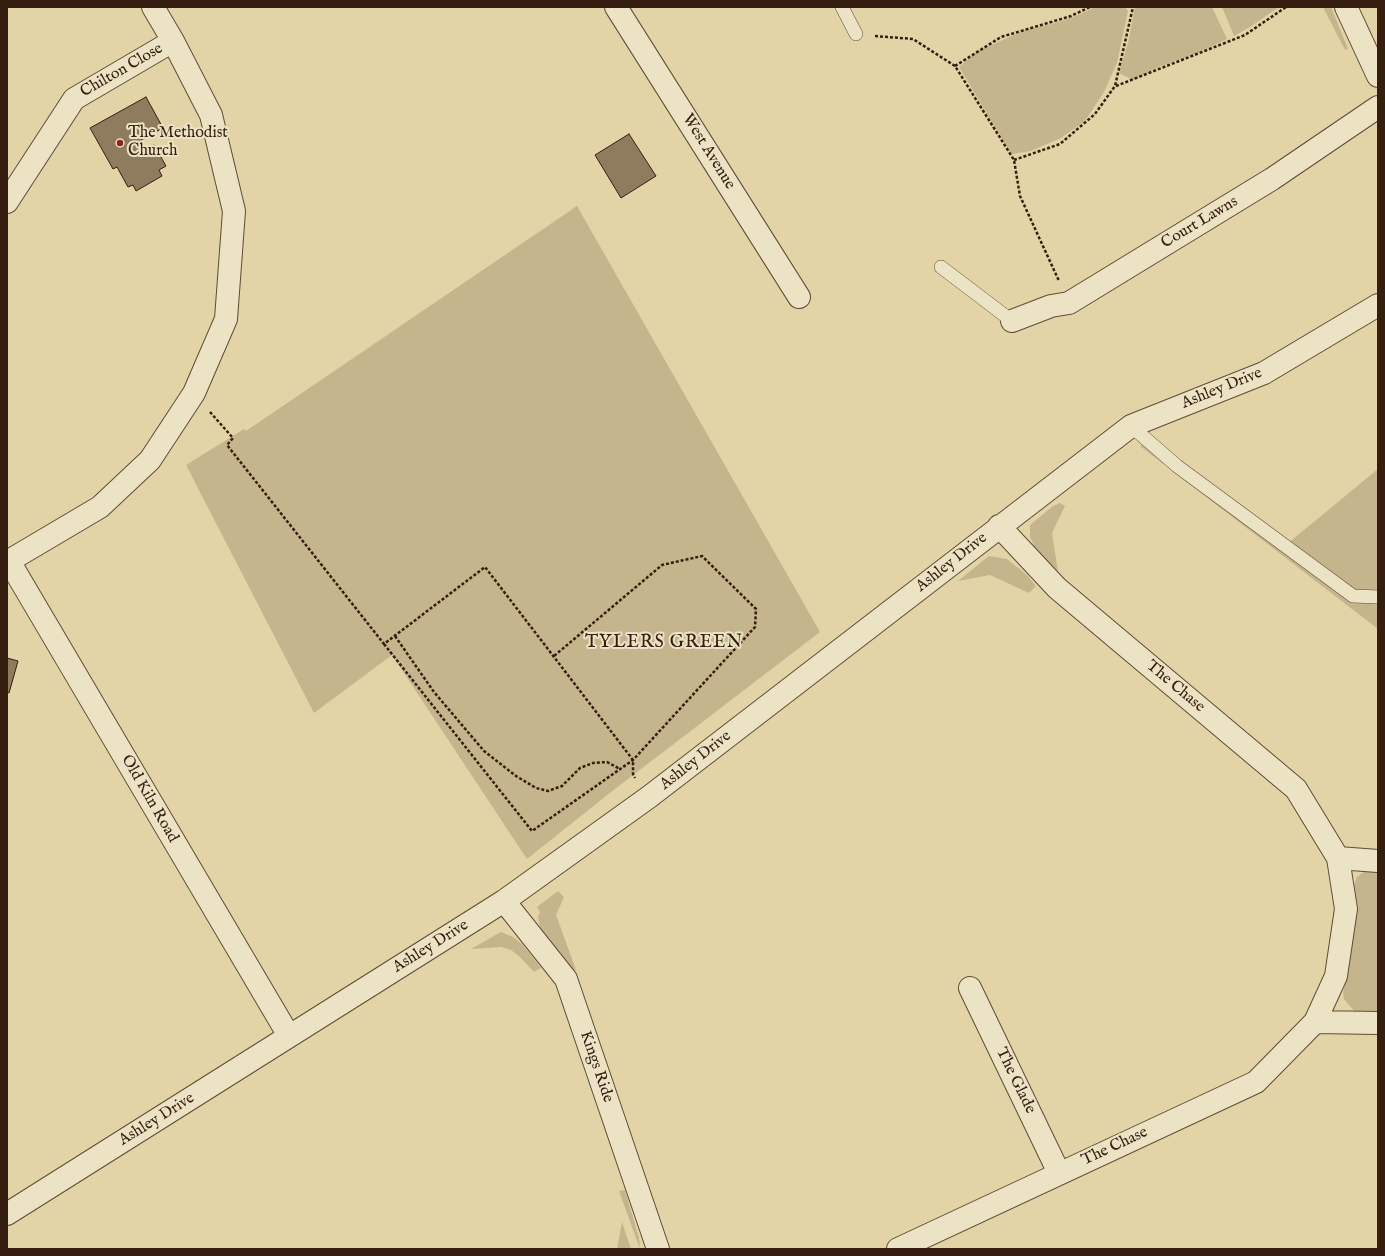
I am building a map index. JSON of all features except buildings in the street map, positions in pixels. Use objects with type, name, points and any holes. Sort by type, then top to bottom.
[{"type":"street","points":[[8,562],[100,507],[150,460],[194,393],[226,319],[234,211],[211,115],[173,41],[153,7]]},
{"type":"street","name":"West Avenue","points":[[616,7],[799,297]]},
{"type":"street","points":[[1346,7],[1378,76]]},
{"type":"street","name":"Chilton Close","points":[[7,202],[74,99],[173,41]]},
{"type":"street","name":"Court Lawns","points":[[1012,321],[1051,306],[1069,303],[1272,179],[1378,107]]},
{"type":"street","name":"Ashley Drive","points":[[7,1214],[504,900],[649,797],[999,526],[1131,426],[1264,373],[1378,306]]},
{"type":"street","name":"The Chase","points":[[898,1249],[1256,1082],[1315,1022],[1336,976],[1346,909],[1338,858],[1296,789],[1057,588],[999,526]]},
{"type":"street","name":"Old Kiln Road","points":[[8,562],[288,1036]]},
{"type":"street","points":[[1338,858],[1378,861]]},
{"type":"street","name":"Kings Ride","points":[[504,900],[566,979],[658,1249]]},
{"type":"street","name":"The Glade","points":[[970,988],[1059,1173]]},
{"type":"street","points":[[1315,1022],[1378,1024]]},
{"type":"lane","points":[[842,7],[856,34]]},
{"type":"lane","points":[[941,267],[1012,321]]},
{"type":"lane","points":[[1131,426],[1177,466],[1353,596],[1378,597]]},
{"type":"path","points":[[955,66],[1001,37],[1071,16],[1090,7]]},
{"type":"path","points":[[1014,160],[1060,144],[1095,114],[1115,86],[1133,7]]},
{"type":"path","points":[[1115,86],[1244,35],[1286,7]]},
{"type":"path","points":[[856,34],[913,39],[955,66],[1014,160],[1020,196],[1069,303]]},
{"type":"path","points":[[194,393],[233,438],[228,445],[532,831],[633,760],[755,627],[756,609],[702,556],[662,565],[554,656]]},
{"type":"path","points":[[384,644],[485,567],[633,760],[633,774],[649,797]]},
{"type":"path","points":[[395,636],[434,692],[484,751],[536,788],[548,791],[562,786],[580,768],[593,763],[607,762],[620,769]]},
{"type":"shaded area","points":[[1095,7],[1125,7],[1128,11],[1117,63],[1104,92],[1085,121],[1061,138],[1031,151],[1011,154],[959,67],[978,51],[1025,30],[1055,23]]},
{"type":"shaded area","points":[[1135,7],[1212,7],[1227,39],[1198,53],[1161,66],[1133,80],[1119,73],[1128,43]]},
{"type":"shaded area","points":[[1222,7],[1279,7],[1234,36]]},
{"type":"shaded area","points":[[1323,7],[1331,7],[1348,49],[1345,50]]},
{"type":"shaded area","points":[[577,206],[820,632],[611,792],[527,859],[392,655],[314,713],[186,465],[244,429],[246,431]]},
{"type":"shaded area","points":[[1150,439],[1287,544],[1378,469],[1378,629],[1140,446]]},
{"type":"shaded area","points":[[1060,503],[1065,506],[1052,533],[1058,572],[1061,576],[1059,580],[1036,551],[1030,537],[1030,525],[1053,506]]},
{"type":"shaded area","points":[[989,556],[1007,559],[1027,575],[1036,586],[1029,593],[990,575],[958,581]]},
{"type":"shaded area","points":[[1369,868],[1378,868],[1378,1012],[1355,1012],[1344,999],[1343,993],[1350,958],[1352,891],[1357,877]]},
{"type":"shaded area","points":[[558,891],[564,897],[556,915],[576,970],[570,971],[540,927],[538,917],[540,912],[537,907]]},
{"type":"shaded area","points":[[501,932],[513,937],[522,944],[541,968],[534,972],[511,950],[501,947],[471,949]]},
{"type":"shaded area","points":[[625,1190],[639,1238],[640,1249],[619,1191]]},
{"type":"shaded area","points":[[622,1222],[631,1249],[617,1249]]},
{"type":"place","name":"The Methodist Church","points":[[120,143]]},
{"type":"district","name":"TYLERS GREEN","points":[[664,643]]}]
